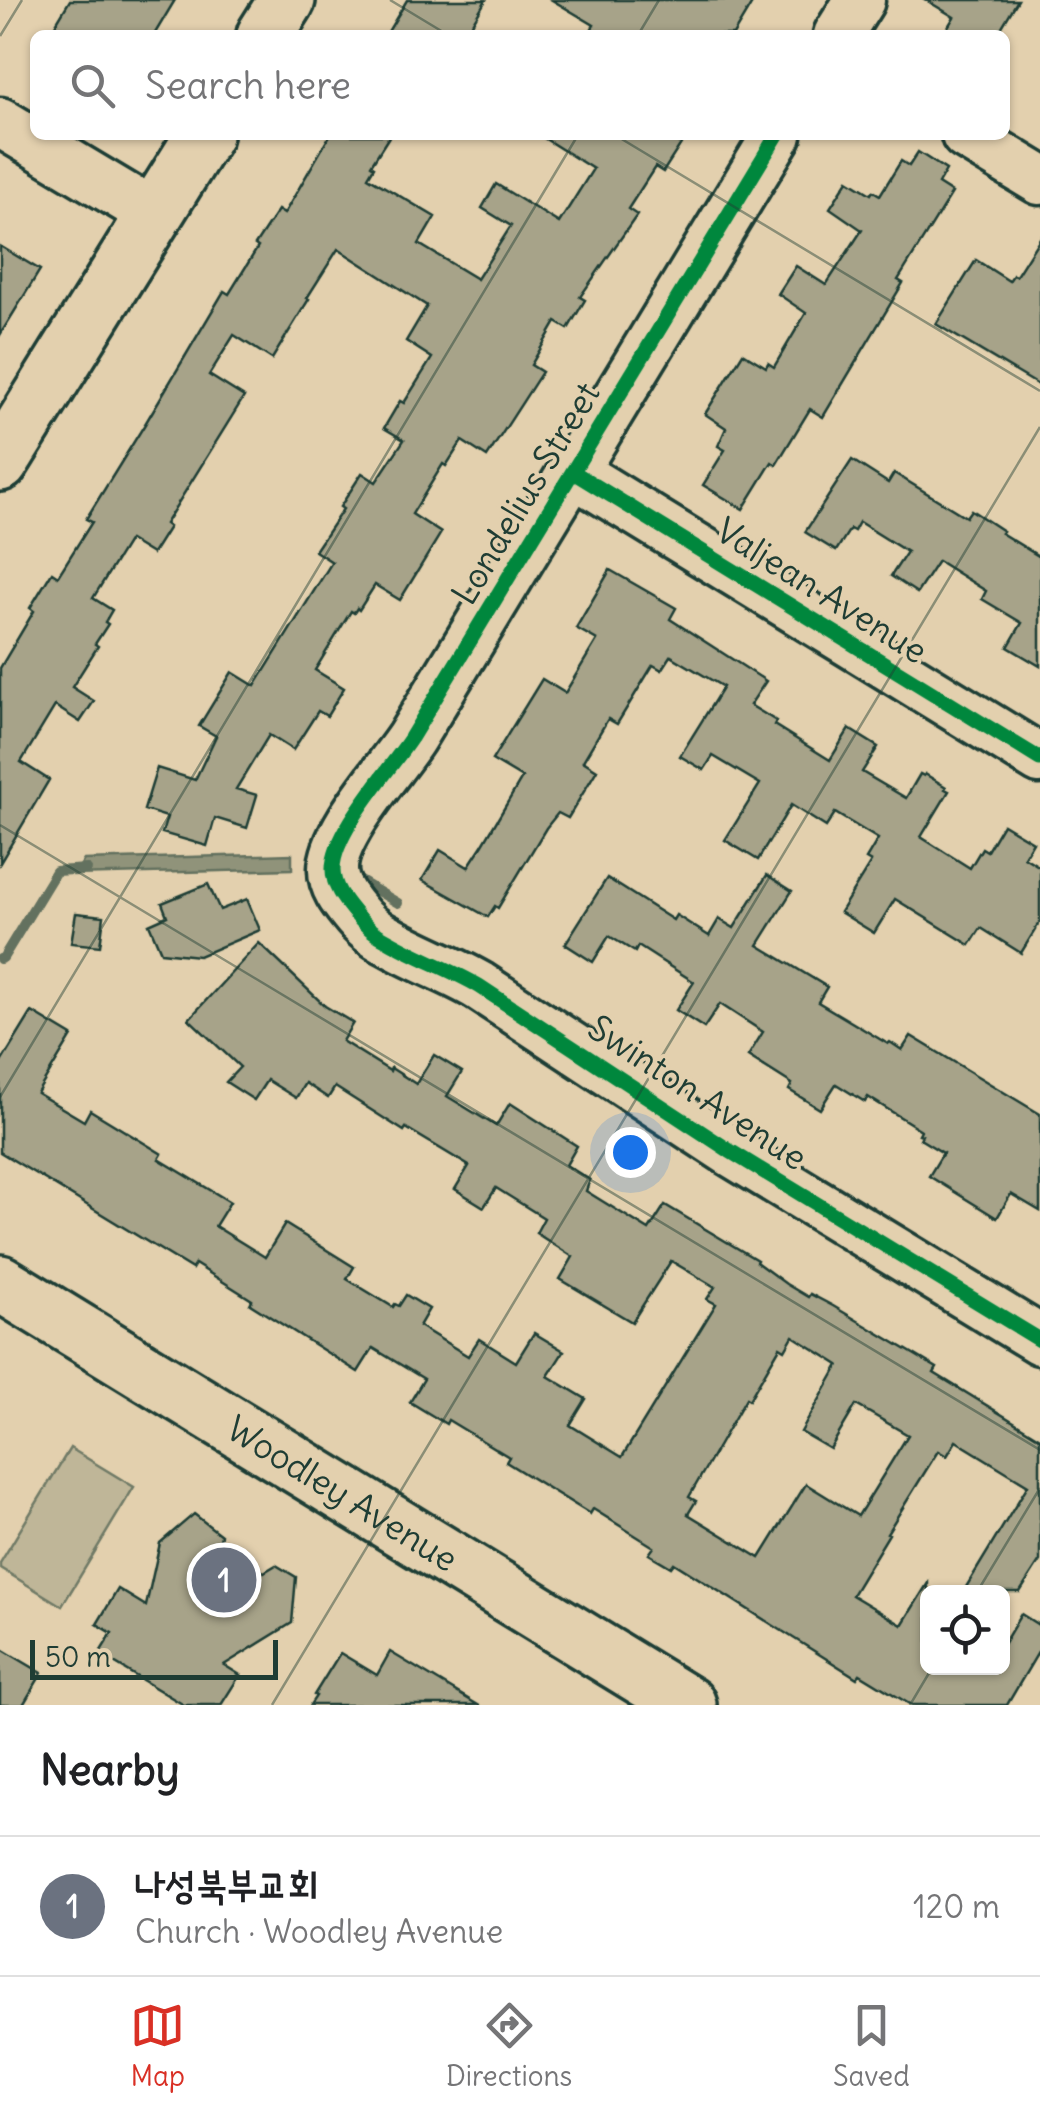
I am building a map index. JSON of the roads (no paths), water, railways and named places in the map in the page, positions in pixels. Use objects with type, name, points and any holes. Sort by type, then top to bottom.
[{"type":"main road","points":[[269,30],[287,0]]},
{"type":"main road","points":[[0,463],[201,140]]},
{"type":"main road","name":"Woodley Avenue","points":[[0,1283],[688,1705]]},
{"type":"street","points":[[841,30],[860,0]]},
{"type":"street","points":[[0,122],[155,215]]},
{"type":"street","name":"Londelius Street","points":[[335,884],[334,858],[342,838],[411,738],[774,140]]},
{"type":"street","points":[[974,140],[1040,180]]},
{"type":"street","name":"Valjean Avenue","points":[[573,472],[1040,759]]},
{"type":"street","name":"Swinton Avenue","points":[[335,884],[364,924],[384,939],[479,986],[730,1151],[1040,1340]]},
{"type":"waterway","points":[[0,959],[56,871],[87,869]]},
{"type":"waterway","points":[[347,873],[398,903]]},
{"type":"place","name":"나성북부교회","points":[[224,1580]]}]
